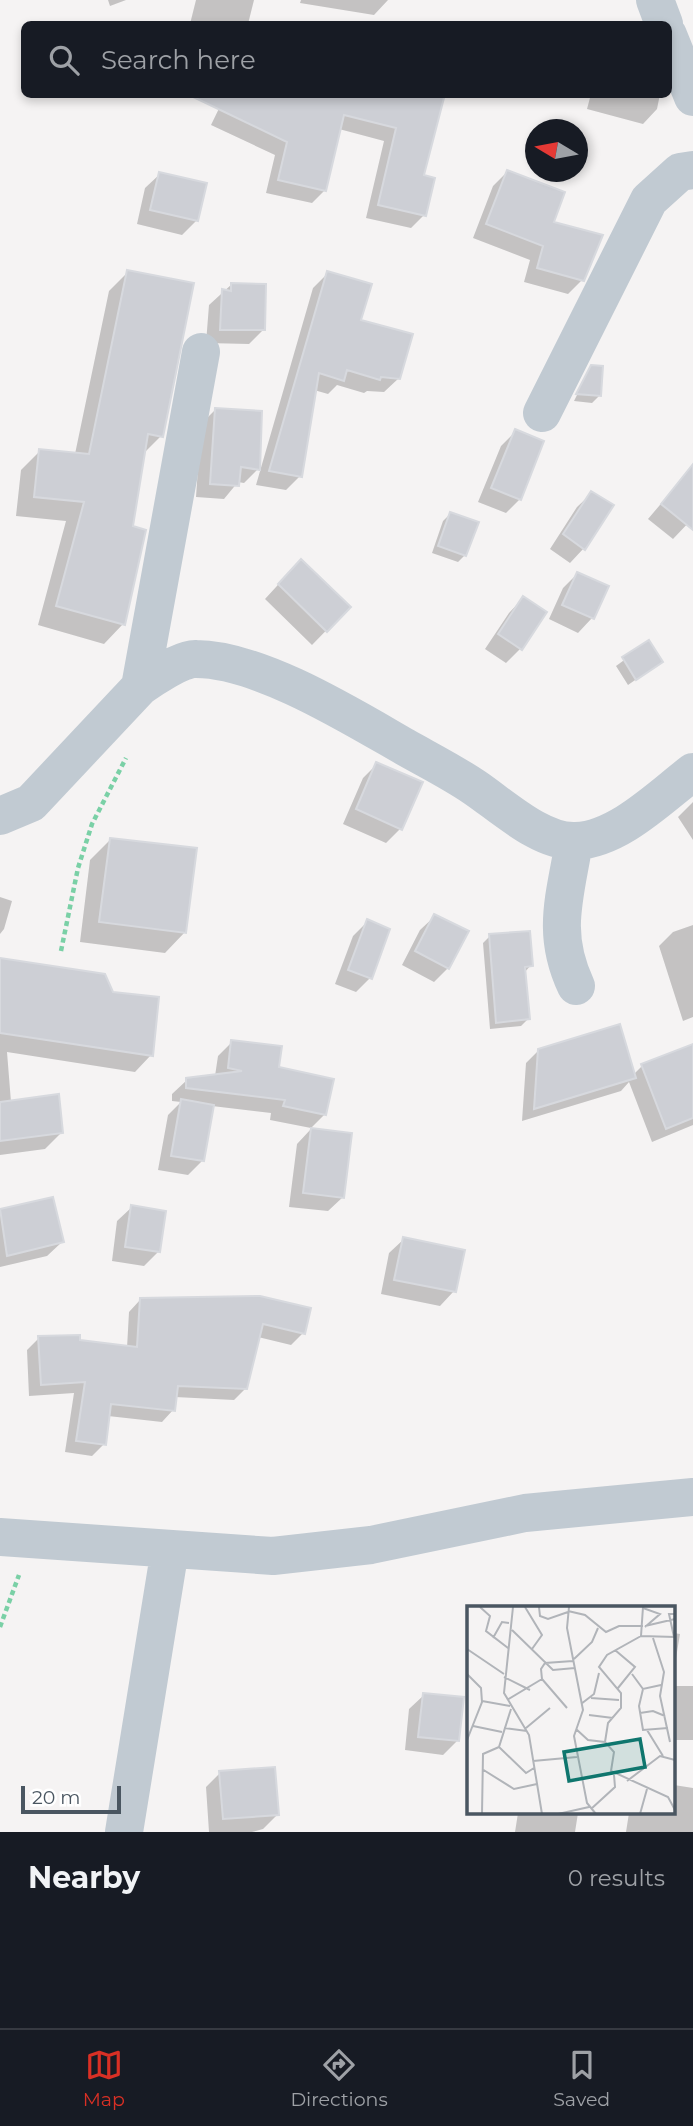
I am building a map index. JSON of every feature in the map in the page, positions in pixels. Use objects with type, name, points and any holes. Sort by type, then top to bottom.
[{"type":"street","points":[[655,0],[663,21]]},
{"type":"street","points":[[672,45],[693,97]]},
{"type":"street","points":[[542,413],[649,200],[680,172],[693,170]]},
{"type":"street","points":[[140,687],[201,352]]},
{"type":"street","points":[[0,816],[31,803],[140,687],[153,677],[194,658],[239,667],[318,697],[473,786],[528,827],[574,842],[603,835],[643,810],[693,772]]},
{"type":"street","points":[[574,842],[560,933],[563,959],[576,986]]},
{"type":"street","points":[[16,1538],[273,1556],[320,1553],[427,1535],[525,1513],[693,1497]]},
{"type":"street","points":[[124,1832],[170,1549]]},
{"type":"path","points":[[61,951],[78,868],[92,824],[131,747]]},
{"type":"path","points":[[0,1627],[16,1538]]},
{"type":"building","points":[[195,98],[444,98],[424,175],[435,178],[426,216],[378,205],[396,128],[344,115],[326,191],[278,180],[287,142]]},
{"type":"building","points":[[507,170],[525,177],[525,182],[539,182],[565,192],[554,222],[603,235],[584,281],[537,268],[543,246],[486,224]]},
{"type":"building","points":[[159,172],[207,183],[198,221],[150,210]]},
{"type":"building","points":[[127,270],[194,283],[163,437],[148,434],[133,526],[146,530],[125,625],[56,606],[84,502],[34,497],[39,449],[89,454]]},
{"type":"building","points":[[327,271],[372,284],[361,320],[413,334],[400,379],[381,377],[380,380],[347,370],[344,381],[319,373],[302,477],[269,471]]},
{"type":"building","points":[[231,283],[266,284],[265,330],[220,330],[222,289],[231,291]]},
{"type":"building","points":[[591,365],[603,366],[601,396],[576,394]]},
{"type":"building","points":[[215,408],[262,411],[260,470],[241,467],[239,486],[210,484]]},
{"type":"building","points":[[515,429],[544,441],[521,500],[491,488]]},
{"type":"building","points":[[693,464],[693,530],[661,504]]},
{"type":"building","points":[[591,491],[614,505],[585,550],[563,534]]},
{"type":"building","points":[[450,512],[479,522],[466,556],[438,546]]},
{"type":"building","points":[[301,559],[351,607],[327,632],[278,584]]},
{"type":"building","points":[[577,572],[609,586],[594,619],[562,605]]},
{"type":"building","points":[[523,596],[547,612],[522,650],[498,634]]},
{"type":"building","points":[[649,640],[663,662],[636,680],[622,657]]},
{"type":"building","points":[[376,762],[423,782],[402,830],[356,809]]},
{"type":"building","points":[[110,838],[197,848],[186,933],[99,922]]},
{"type":"building","points":[[434,914],[469,931],[449,969],[415,951]]},
{"type":"building","points":[[367,919],[390,929],[372,979],[348,970]]},
{"type":"building","points":[[530,931],[533,966],[525,967],[530,1019],[496,1023],[489,934]]},
{"type":"building","points":[[0,958],[105,974],[113,992],[159,997],[153,1056],[0,1033]]},
{"type":"building","points":[[620,1024],[636,1078],[534,1109],[538,1049]]},
{"type":"building","points":[[231,1040],[282,1046],[279,1067],[334,1079],[326,1115],[283,1106],[285,1100],[186,1088],[186,1078],[242,1071],[228,1068]]},
{"type":"building","points":[[693,1044],[693,1118],[666,1129],[641,1064]]},
{"type":"building","points":[[59,1094],[63,1133],[0,1141],[0,1102]]},
{"type":"building","points":[[181,1099],[214,1105],[204,1161],[171,1156]]},
{"type":"building","points":[[311,1128],[352,1133],[344,1198],[303,1193]]},
{"type":"building","points":[[53,1197],[64,1242],[7,1256],[0,1209]]},
{"type":"building","points":[[131,1205],[166,1211],[160,1252],[125,1247]]},
{"type":"building","points":[[403,1237],[465,1250],[456,1292],[394,1280]]},
{"type":"building","points":[[260,1296],[311,1308],[305,1334],[263,1324],[247,1389],[178,1386],[175,1411],[111,1404],[106,1445],[76,1441],[85,1382],[41,1385],[38,1336],[80,1335],[80,1340],[137,1347],[140,1298]]},
{"type":"building","points":[[423,1693],[464,1697],[459,1741],[418,1737]]},
{"type":"building","points":[[275,1767],[279,1815],[223,1819],[219,1771]]}]
